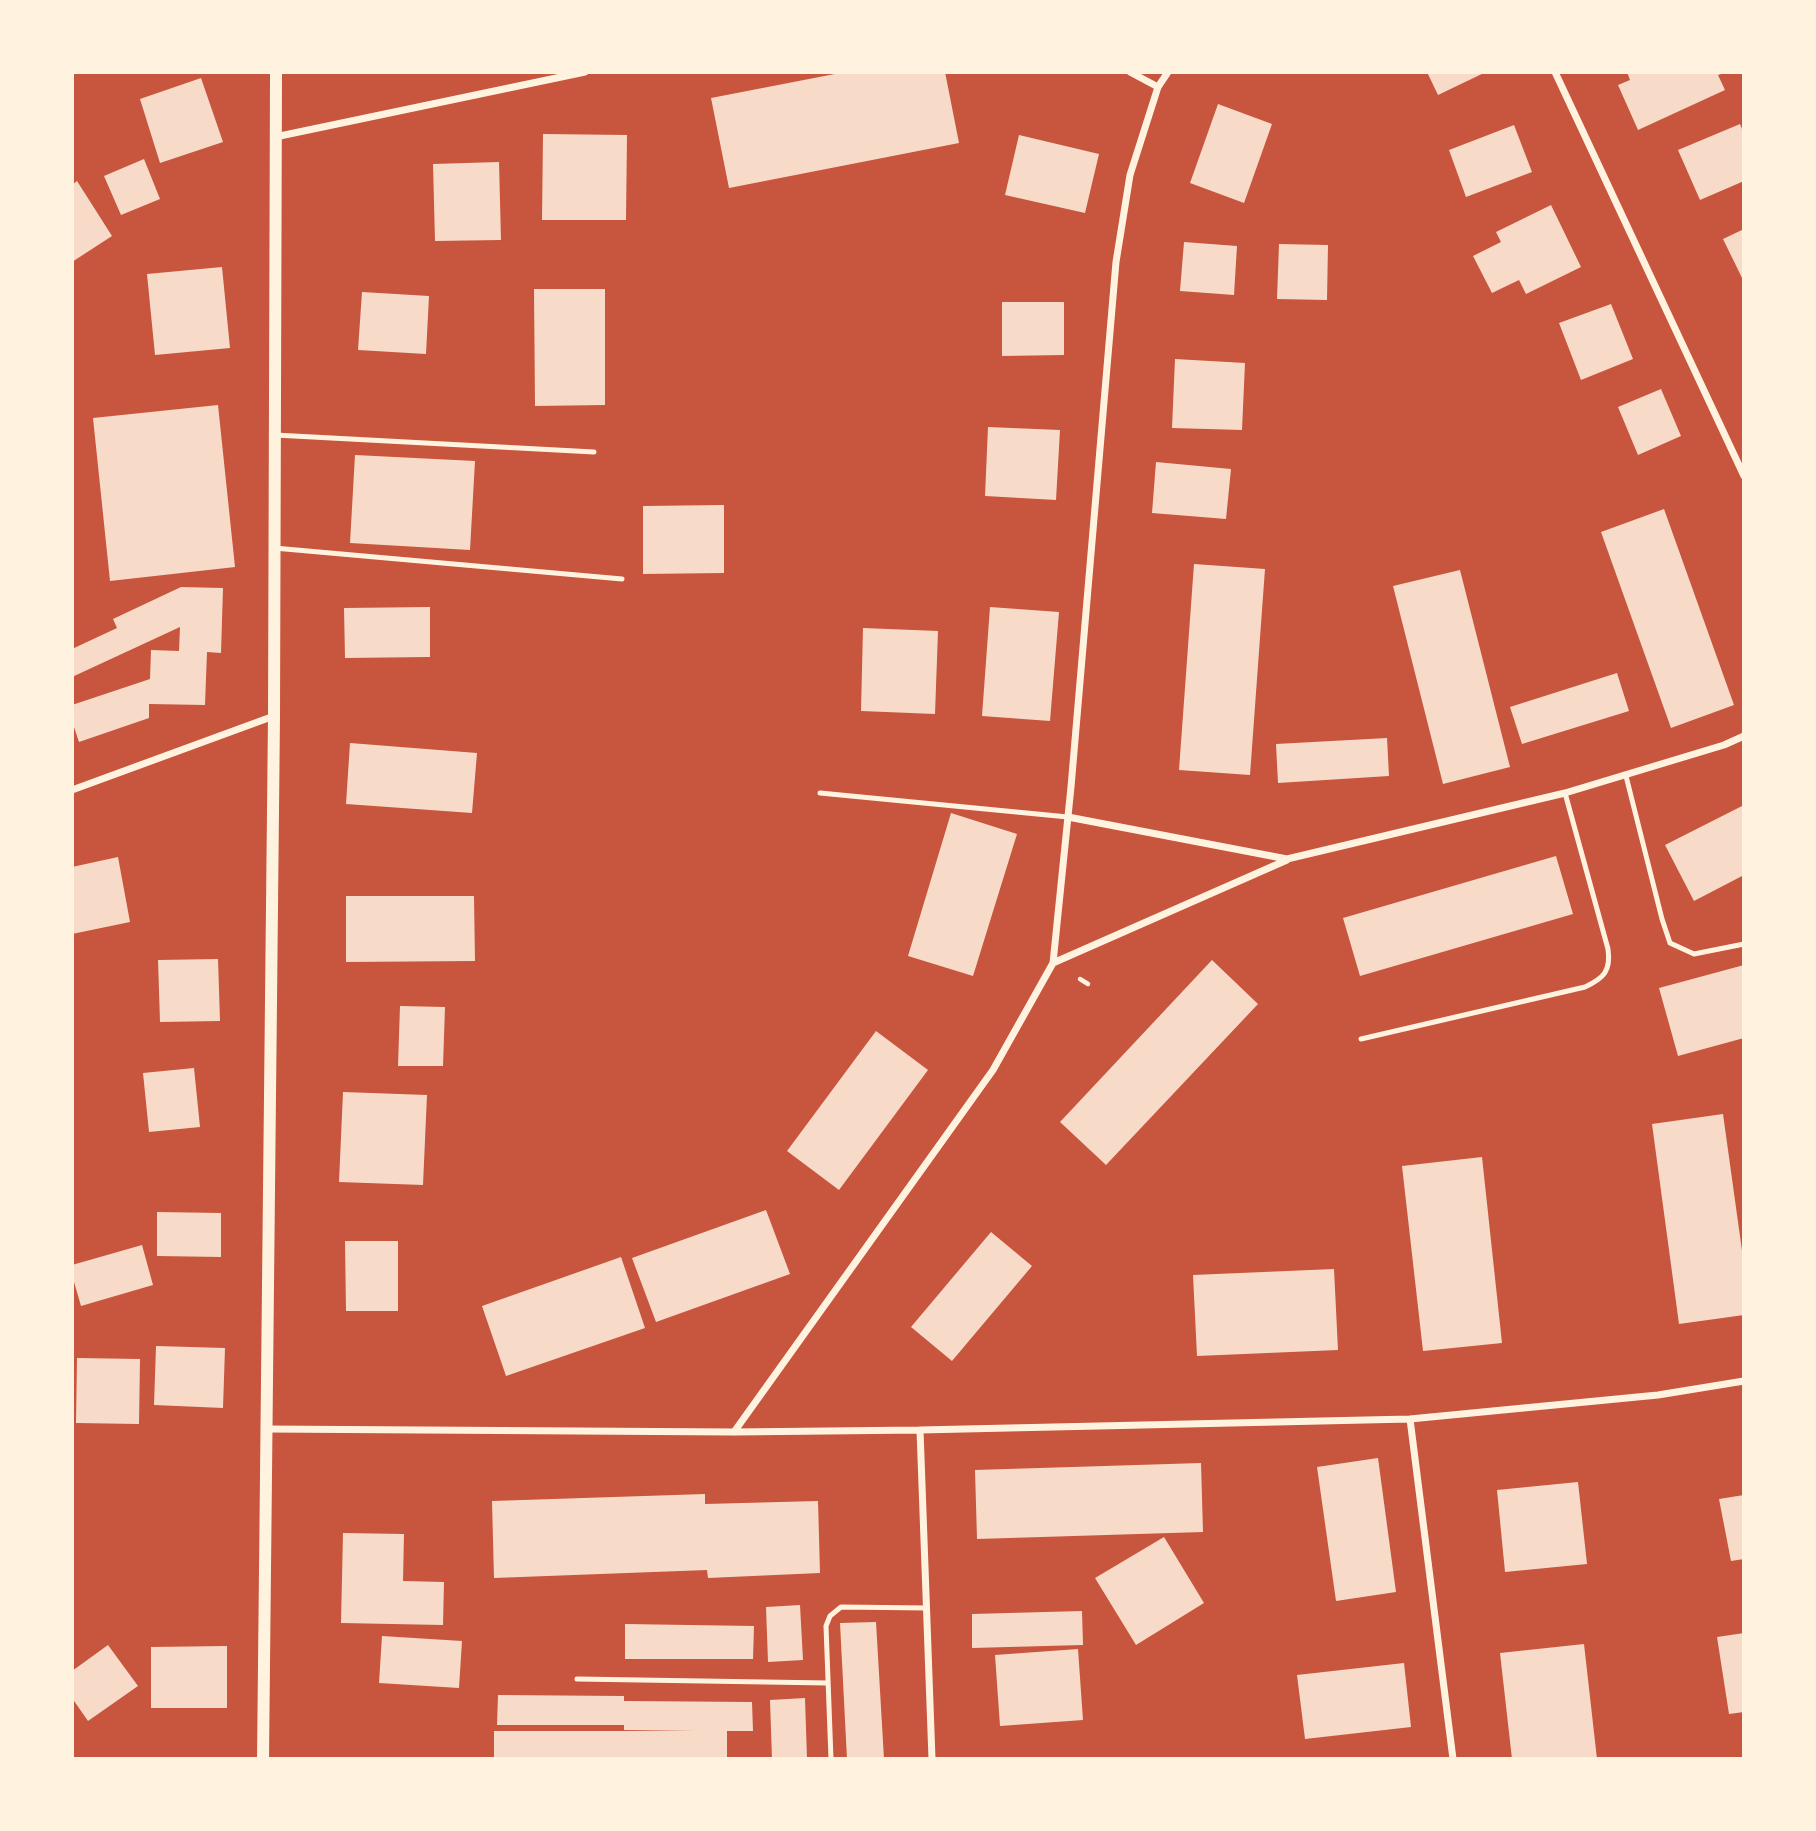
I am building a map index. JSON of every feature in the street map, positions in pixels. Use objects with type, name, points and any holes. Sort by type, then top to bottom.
[{"type":"street","points":[[263,1759],[274,716],[276,72]]},
{"type":"street","points":[[275,137],[585,72]]},
{"type":"street","points":[[1130,72],[1158,87]]},
{"type":"street","points":[[734,1432],[993,1070],[1053,963],[1116,262],[1130,175],[1158,87],[1168,72]]},
{"type":"street","points":[[1555,72],[1744,476]]},
{"type":"street","points":[[72,790],[274,716]]},
{"type":"street","points":[[1053,963],[1287,859],[1565,793],[1724,745],[1744,736]]},
{"type":"street","points":[[1068,817],[1287,859]]},
{"type":"street","points":[[266,1429],[734,1432],[1410,1419],[1658,1395],[1744,1381]]},
{"type":"street","points":[[1410,1419],[1453,1759]]},
{"type":"street","points":[[920,1430],[932,1759]]},
{"type":"lane","points":[[275,435],[594,452]]},
{"type":"lane","points":[[274,548],[622,579]]},
{"type":"lane","points":[[1626,776],[1662,919],[1671,943],[1694,954],[1744,944]]},
{"type":"lane","points":[[820,793],[1068,817]]},
{"type":"lane","points":[[1362,1039],[1585,987],[1605,974],[1609,963],[1608,949],[1565,793]]},
{"type":"lane","points":[[831,1759],[826,1626],[830,1616],[841,1607],[927,1608]]},
{"type":"lane","points":[[577,1679],[828,1683]]},
{"type":"building","points":[[845,72],[945,72],[959,143],[729,188],[711,98]]},
{"type":"building","points":[[1427,72],[1486,72],[1438,95]]},
{"type":"building","points":[[1627,72],[1727,72],[1718,75],[1725,90],[1638,130],[1618,85],[1630,80]]},
{"type":"building","points":[[201,78],[223,142],[160,163],[140,99]]},
{"type":"building","points":[[1218,104],[1272,124],[1244,203],[1190,183]]},
{"type":"building","points":[[1740,124],[1744,134],[1744,181],[1700,200],[1678,150]]},
{"type":"building","points":[[1514,125],[1532,172],[1466,197],[1449,150]]},
{"type":"building","points":[[543,134],[627,135],[626,220],[542,220]]},
{"type":"building","points":[[1019,135],[1099,154],[1085,213],[1005,195]]},
{"type":"building","points":[[144,159],[160,199],[121,215],[104,176]]},
{"type":"building","points":[[499,162],[501,240],[435,241],[433,164]]},
{"type":"building","points":[[77,181],[112,236],[72,262],[72,185]]},
{"type":"building","points":[[1551,205],[1581,267],[1526,294],[1519,280],[1492,293],[1473,256],[1501,242],[1496,232]]},
{"type":"building","points":[[1744,229],[1744,282],[1723,239]]},
{"type":"building","points":[[1184,242],[1237,246],[1234,295],[1180,291]]},
{"type":"building","points":[[1279,244],[1328,245],[1327,300],[1277,299]]},
{"type":"building","points":[[222,267],[230,348],[155,355],[147,274]]},
{"type":"building","points":[[534,289],[605,289],[605,405],[535,406]]},
{"type":"building","points":[[362,292],[429,296],[426,354],[358,350]]},
{"type":"building","points":[[1002,302],[1064,302],[1064,355],[1002,356]]},
{"type":"building","points":[[1611,304],[1633,359],[1581,380],[1559,323]]},
{"type":"building","points":[[1175,359],[1245,363],[1242,430],[1172,428]]},
{"type":"building","points":[[1661,389],[1681,436],[1638,455],[1618,407]]},
{"type":"building","points":[[218,405],[235,567],[110,581],[93,418]]},
{"type":"building","points":[[988,427],[1060,430],[1056,500],[985,496]]},
{"type":"building","points":[[355,455],[475,461],[470,550],[350,543]]},
{"type":"building","points":[[1156,462],[1231,469],[1226,519],[1152,513]]},
{"type":"building","points":[[724,505],[724,573],[643,574],[643,506]]},
{"type":"building","points":[[1664,509],[1734,705],[1671,728],[1601,532]]},
{"type":"building","points":[[1194,564],[1265,569],[1250,775],[1179,770]]},
{"type":"building","points":[[1460,570],[1510,767],[1443,784],[1393,586]]},
{"type":"building","points":[[181,587],[223,588],[221,653],[207,652],[205,705],[149,704],[149,718],[79,742],[72,721],[72,705],[150,679],[151,650],[179,651],[180,627],[72,677],[72,649],[117,628],[113,619]]},
{"type":"building","points":[[430,607],[430,657],[345,658],[344,608]]},
{"type":"building","points":[[990,607],[1059,612],[1050,721],[982,716]]},
{"type":"building","points":[[863,628],[938,631],[935,714],[861,711]]},
{"type":"building","points":[[1617,673],[1629,711],[1522,744],[1510,707]]},
{"type":"building","points":[[1387,738],[1389,776],[1278,783],[1276,744]]},
{"type":"building","points":[[350,743],[477,753],[472,813],[346,804]]},
{"type":"building","points":[[1744,805],[1744,875],[1694,901],[1665,845]]},
{"type":"building","points":[[951,813],[1017,834],[973,976],[908,956]]},
{"type":"building","points":[[1556,856],[1573,914],[1360,976],[1343,918]]},
{"type":"building","points":[[118,857],[130,922],[72,934],[72,867]]},
{"type":"building","points":[[346,896],[474,896],[475,961],[346,962]]},
{"type":"building","points":[[218,959],[220,1021],[160,1022],[158,960]]},
{"type":"building","points":[[1212,960],[1258,1004],[1106,1165],[1060,1122]]},
{"type":"building","points":[[1744,965],[1744,1038],[1678,1056],[1659,988]]},
{"type":"building","points":[[400,1006],[445,1007],[443,1066],[398,1066]]},
{"type":"building","points":[[876,1031],[928,1070],[839,1190],[787,1151]]},
{"type":"building","points":[[194,1068],[200,1127],[149,1132],[143,1073]]},
{"type":"building","points":[[343,1092],[427,1095],[423,1185],[339,1182]]},
{"type":"building","points":[[1723,1114],[1744,1265],[1744,1315],[1679,1324],[1652,1124]]},
{"type":"building","points":[[1482,1157],[1502,1343],[1423,1351],[1402,1166]]},
{"type":"building","points":[[766,1210],[790,1274],[656,1322],[632,1258]]},
{"type":"building","points":[[157,1212],[221,1213],[221,1257],[157,1256]]},
{"type":"building","points":[[991,1232],[1032,1266],[952,1361],[911,1327]]},
{"type":"building","points":[[345,1241],[398,1241],[398,1311],[346,1311]]},
{"type":"building","points":[[142,1245],[153,1285],[81,1306],[72,1275],[72,1265]]},
{"type":"building","points":[[621,1257],[645,1328],[506,1376],[482,1306]]},
{"type":"building","points":[[1334,1269],[1338,1350],[1197,1356],[1193,1275]]},
{"type":"building","points":[[156,1346],[225,1348],[223,1408],[154,1405]]},
{"type":"building","points":[[77,1358],[140,1359],[139,1424],[76,1423]]},
{"type":"building","points":[[1378,1458],[1396,1592],[1336,1601],[1317,1467]]},
{"type":"building","points":[[1201,1463],[1203,1532],[977,1539],[975,1470]]},
{"type":"building","points":[[1578,1482],[1587,1564],[1505,1572],[1497,1490]]},
{"type":"building","points":[[705,1494],[705,1504],[818,1501],[820,1573],[708,1578],[707,1570],[494,1578],[492,1501]]},
{"type":"building","points":[[1744,1495],[1744,1559],[1731,1561],[1719,1499]]},
{"type":"building","points":[[343,1533],[404,1534],[403,1581],[444,1582],[443,1625],[341,1623]]},
{"type":"building","points":[[1164,1537],[1204,1603],[1136,1645],[1095,1578]]},
{"type":"building","points":[[800,1605],[803,1660],[768,1662],[766,1607]]},
{"type":"building","points":[[1082,1611],[1083,1645],[972,1648],[972,1614]]},
{"type":"building","points":[[876,1622],[884,1759],[847,1759],[840,1623]]},
{"type":"building","points":[[625,1624],[754,1626],[753,1659],[625,1659]]},
{"type":"building","points":[[1744,1633],[1744,1712],[1729,1714],[1717,1637]]},
{"type":"building","points":[[382,1636],[462,1641],[459,1688],[379,1683]]},
{"type":"building","points":[[1584,1644],[1597,1759],[1512,1759],[1500,1653]]},
{"type":"building","points":[[108,1645],[138,1686],[88,1721],[72,1698],[72,1671]]},
{"type":"building","points":[[227,1646],[227,1708],[151,1708],[151,1647]]},
{"type":"building","points":[[1078,1649],[1083,1720],[1000,1726],[995,1655]]},
{"type":"building","points":[[1404,1663],[1411,1727],[1305,1739],[1297,1675]]},
{"type":"building","points":[[498,1695],[624,1696],[624,1701],[752,1702],[753,1731],[727,1731],[727,1759],[494,1759],[494,1731],[696,1731],[624,1730],[624,1725],[497,1725]]},
{"type":"building","points":[[805,1698],[807,1759],[772,1759],[770,1700]]},
{"type":"building","points":[[430,1757],[430,1759],[391,1759]]}]
